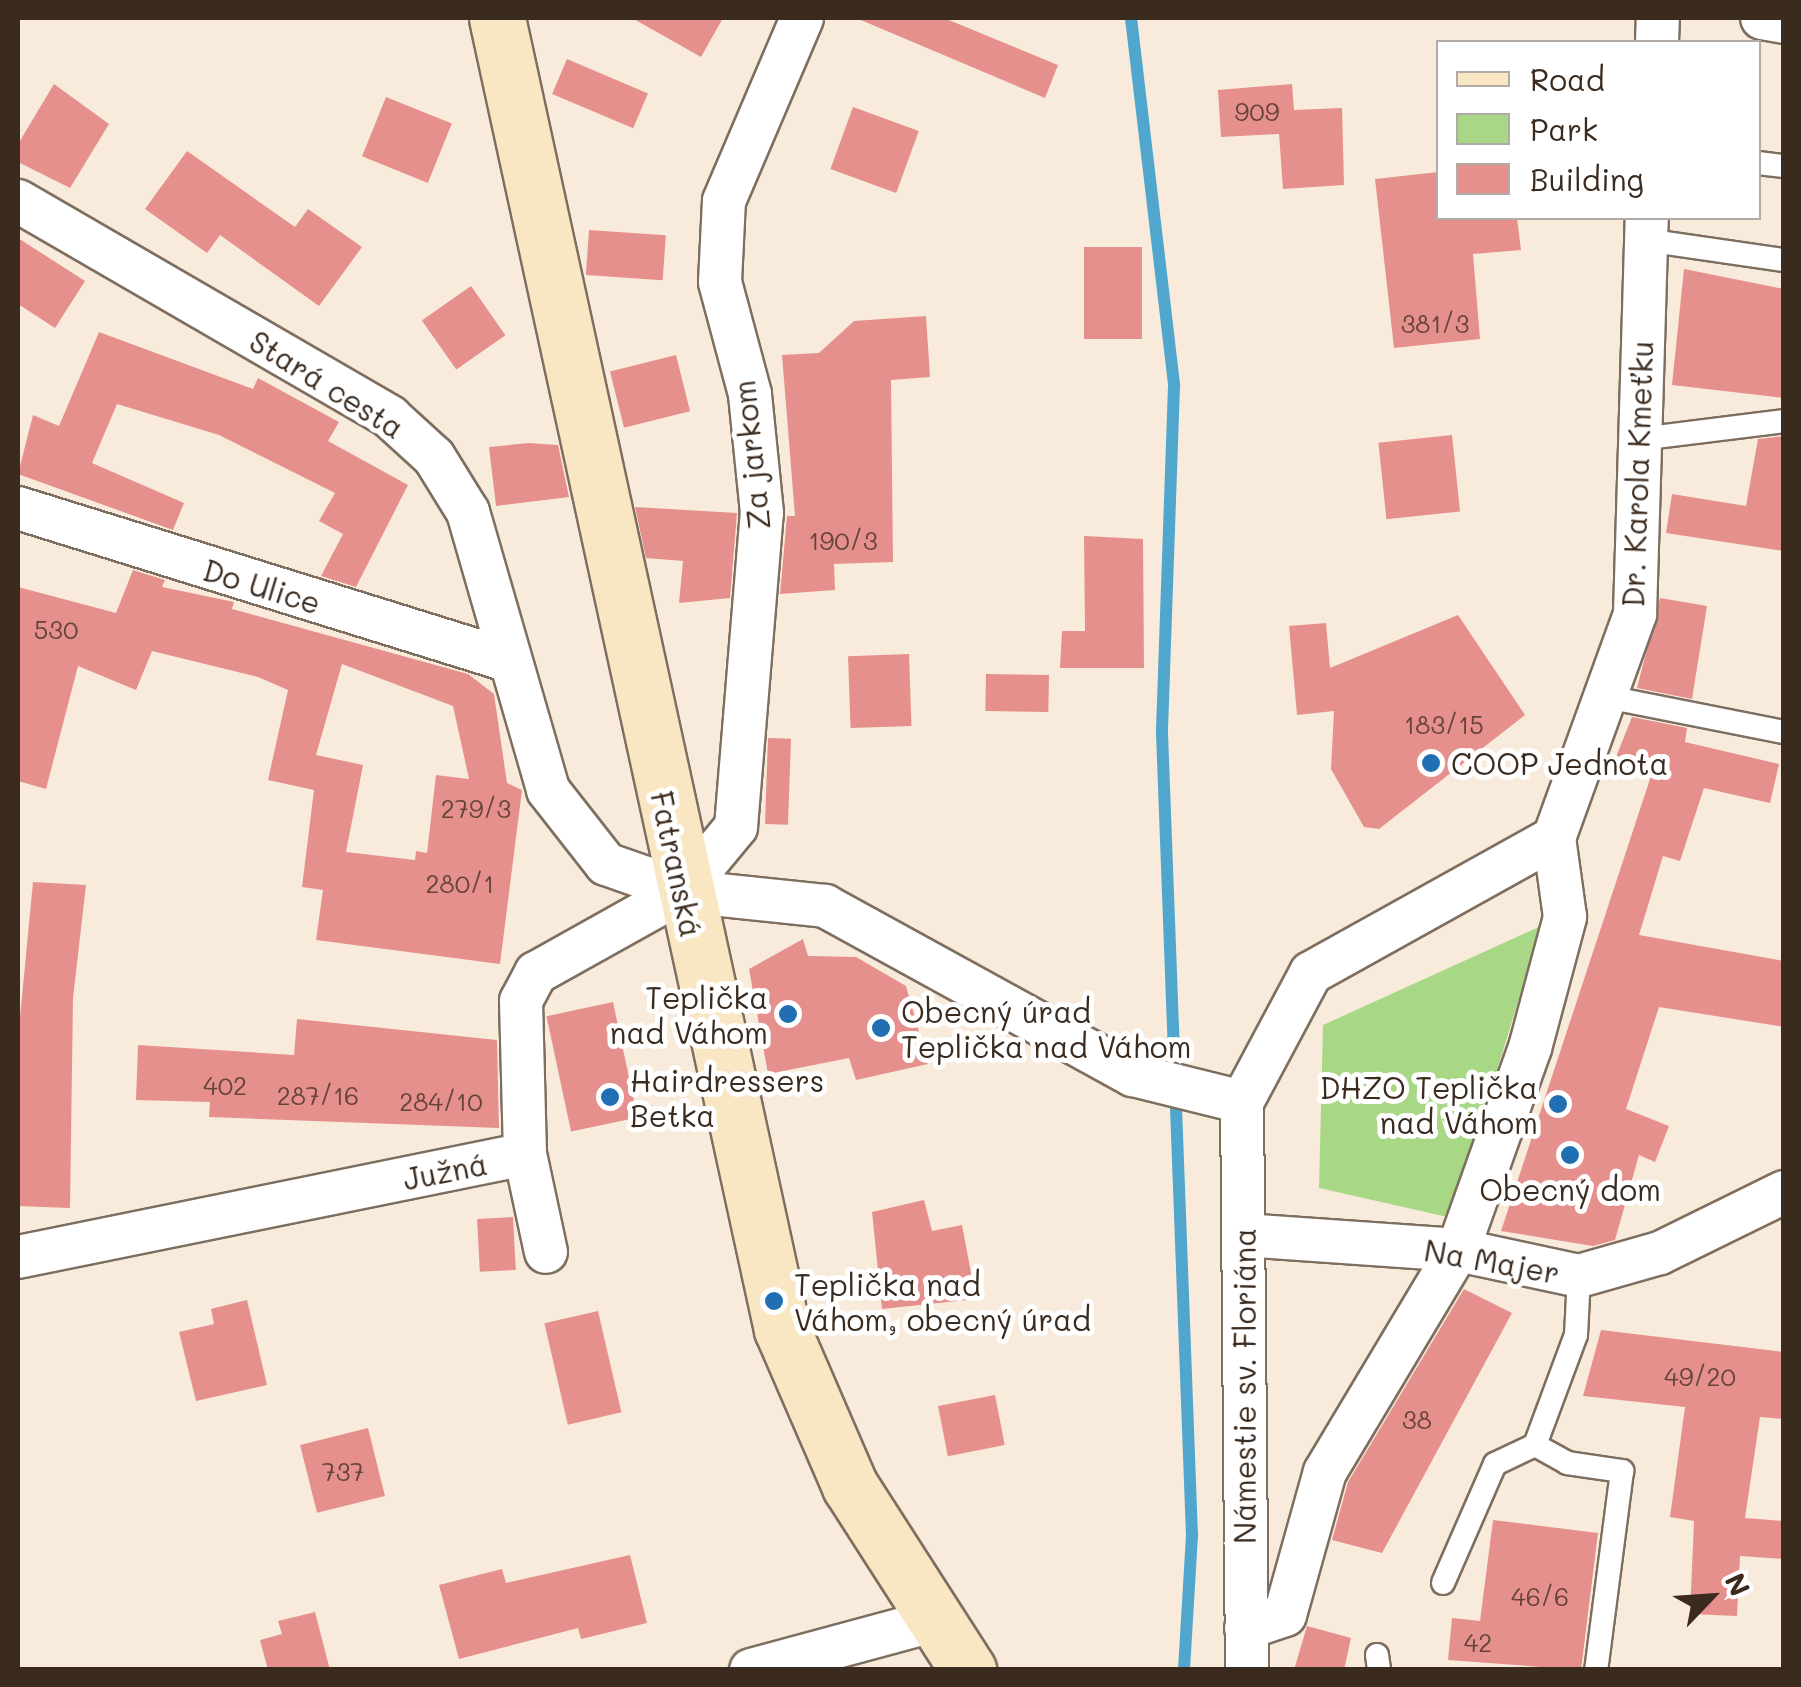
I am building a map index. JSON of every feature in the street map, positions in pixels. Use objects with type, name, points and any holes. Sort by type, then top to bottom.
[{"type":"main road","name":"Fatranská","points":[[497,18],[683,890],[782,1329],[850,1486],[932,1621],[968,1670]]},
{"type":"street","name":"Za jarkom","points":[[683,890],[736,827],[762,513],[750,394],[720,282],[724,201],[802,18]]},
{"type":"street","points":[[1762,18],[1784,22]]},
{"type":"street","name":"Stará cesta","points":[[18,201],[390,417],[434,457],[468,512],[507,660],[548,790],[606,864],[683,890]]},
{"type":"street","name":"Dr. Karola Kmeťku","points":[[1554,838],[1634,614],[1646,229]]},
{"type":"street","name":"Do Ulice","points":[[18,508],[507,660]]},
{"type":"street","points":[[1247,1649],[1285,1615],[1326,1472],[1458,1250],[1566,917],[1554,838]]},
{"type":"street","name":"Námestie sv. Floriána","points":[[1247,1649],[1242,1102],[1311,973],[1554,838]]},
{"type":"street","points":[[683,890],[825,906],[1169,1086],[1242,1102]]},
{"type":"street","name":"Južná","points":[[18,1257],[525,1154],[521,1001],[536,974],[683,890]]},
{"type":"street","points":[[525,1154],[546,1252]]},
{"type":"street","name":"Na Majer","points":[[1243,1235],[1458,1250],[1579,1276],[1660,1252],[1784,1192]]},
{"type":"street","points":[[751,1670],[932,1621]]},
{"type":"lane","points":[[1646,229],[1784,260]]},
{"type":"lane","points":[[1640,439],[1784,421]]},
{"type":"lane","points":[[1607,697],[1784,732]]},
{"type":"lane","points":[[1443,1583],[1495,1464],[1535,1445],[1576,1336],[1579,1276]]},
{"type":"lane","points":[[1535,1445],[1567,1463],[1622,1471],[1609,1619],[1596,1670]]},
{"type":"green space","points":[[1541,926],[1452,1218],[1319,1188],[1323,1025]]},
{"type":"building","points":[[632,18],[723,18],[701,57]]},
{"type":"building","points":[[856,18],[944,18],[1058,65],[1045,98]]},
{"type":"building","points":[[567,59],[648,93],[633,128],[552,94]]},
{"type":"building","points":[[54,84],[109,124],[70,188],[18,162],[18,144]]},
{"type":"building","points":[[1292,84],[1294,110],[1342,108],[1344,185],[1283,189],[1279,134],[1221,137],[1218,90]]},
{"type":"building","points":[[386,97],[452,124],[428,183],[362,156]]},
{"type":"building","points":[[853,107],[919,131],[896,193],[830,169]]},
{"type":"building","points":[[187,151],[295,227],[308,209],[362,247],[319,306],[220,235],[207,253],[145,209]]},
{"type":"building","points":[[1436,172],[1436,220],[1517,220],[1521,250],[1473,254],[1480,339],[1394,348],[1375,179]]},
{"type":"building","points":[[589,230],[666,235],[663,280],[586,275]]},
{"type":"building","points":[[18,238],[85,281],[55,328],[18,304]]},
{"type":"building","points":[[1084,247],[1142,247],[1142,339],[1084,339]]},
{"type":"building","points":[[1684,269],[1784,289],[1784,398],[1672,385]]},
{"type":"building","points":[[471,286],[505,335],[456,370],[422,320]]},
{"type":"building","points":[[926,316],[930,377],[891,380],[893,562],[834,564],[835,590],[780,594],[787,516],[795,516],[782,355],[819,353],[854,321]]},
{"type":"building","points":[[99,332],[253,389],[258,378],[339,422],[328,441],[408,485],[356,587],[321,576],[343,534],[319,521],[335,493],[219,435],[117,404],[92,463],[184,503],[173,530],[18,474],[33,415],[59,426]]},
{"type":"building","points":[[676,355],[690,411],[624,428],[610,371]]},
{"type":"building","points":[[1452,435],[1460,512],[1386,519],[1378,443]]},
{"type":"building","points":[[1784,436],[1784,551],[1666,533],[1672,494],[1746,506],[1758,439]]},
{"type":"building","points":[[558,445],[569,497],[496,506],[489,447]]},
{"type":"building","points":[[635,507],[737,513],[730,598],[679,603],[683,561],[646,558]]},
{"type":"building","points":[[1084,536],[1143,539],[1144,668],[1060,668],[1062,631],[1085,631]]},
{"type":"building","points":[[133,570],[165,580],[162,587],[234,602],[232,609],[468,674],[494,694],[507,783],[522,790],[500,964],[316,940],[323,890],[302,887],[314,790],[268,780],[288,690],[258,677],[152,651],[136,690],[78,666],[46,789],[18,781],[18,587],[116,613]],"holes":[[[342,664],[453,706],[469,779],[436,775],[427,853],[416,851],[415,860],[346,852],[363,765],[316,755]]]},
{"type":"building","points":[[1660,598],[1707,606],[1692,699],[1637,688]]},
{"type":"building","points":[[1458,615],[1525,715],[1379,829],[1364,827],[1331,769],[1334,711],[1297,715],[1289,626],[1326,623],[1330,668]]},
{"type":"building","points":[[909,654],[912,726],[851,728],[848,656]]},
{"type":"building","points":[[986,674],[1049,675],[1048,712],[985,711]]},
{"type":"building","points":[[1632,717],[1687,728],[1685,742],[1779,764],[1770,803],[1704,788],[1680,861],[1663,856],[1639,935],[1784,961],[1784,1027],[1659,1007],[1626,1109],[1669,1126],[1655,1162],[1639,1155],[1615,1240],[1593,1246],[1501,1231],[1651,776],[1612,767]]},
{"type":"building","points":[[768,738],[791,739],[788,825],[765,824]]},
{"type":"building","points":[[33,882],[86,885],[73,998],[70,1208],[18,1206],[18,1038]]},
{"type":"building","points":[[803,939],[808,956],[856,957],[906,986],[928,1064],[856,1080],[849,1058],[768,1074],[749,969]]},
{"type":"building","points":[[613,1002],[638,1117],[571,1132],[546,1016]]},
{"type":"building","points":[[297,1019],[497,1040],[499,1128],[209,1117],[210,1102],[136,1100],[138,1045],[294,1055]]},
{"type":"building","points":[[924,1200],[932,1231],[962,1225],[976,1299],[882,1309],[872,1212]]},
{"type":"building","points":[[513,1217],[516,1270],[480,1272],[477,1219]]},
{"type":"building","points":[[1464,1289],[1512,1313],[1382,1553],[1332,1540],[1348,1482]]},
{"type":"building","points":[[247,1300],[267,1385],[196,1401],[179,1332],[214,1324],[211,1309]]},
{"type":"building","points":[[598,1311],[621,1412],[568,1425],[544,1323]]},
{"type":"building","points":[[1601,1330],[1784,1352],[1784,1419],[1760,1417],[1745,1518],[1784,1521],[1784,1559],[1740,1556],[1737,1616],[1690,1614],[1694,1521],[1670,1517],[1685,1407],[1583,1396]]},
{"type":"building","points":[[995,1395],[1005,1445],[948,1456],[938,1406]]},
{"type":"building","points":[[368,1428],[385,1496],[317,1513],[300,1445]]},
{"type":"building","points":[[1493,1520],[1598,1533],[1581,1670],[1448,1660],[1452,1618],[1480,1621]]},
{"type":"building","points":[[630,1555],[647,1623],[581,1639],[578,1628],[459,1659],[439,1585],[502,1569],[506,1583]]},
{"type":"building","points":[[315,1612],[330,1670],[268,1670],[260,1640],[282,1634],[278,1621]]},
{"type":"building","points":[[1307,1626],[1351,1638],[1344,1670],[1294,1670]]},
{"type":"waterway","points":[[1131,18],[1174,386],[1162,733],[1192,1535],[1184,1670]]},
{"type":"place","name":"COOP Jednota","points":[[1431,763]]},
{"type":"place","name":"Teplička nad Váhom","points":[[788,1014]]},
{"type":"place","name":"Obecný úrad Teplička nad Váhom","points":[[881,1028]]},
{"type":"place","name":"Hairdressers Betka","points":[[610,1097]]},
{"type":"place","name":"DHZO Teplička nad Váhom","points":[[1558,1104]]},
{"type":"place","name":"Obecný dom","points":[[1570,1155]]},
{"type":"place","name":"Teplička nad Váhom, obecný úrad","points":[[774,1301]]}]
